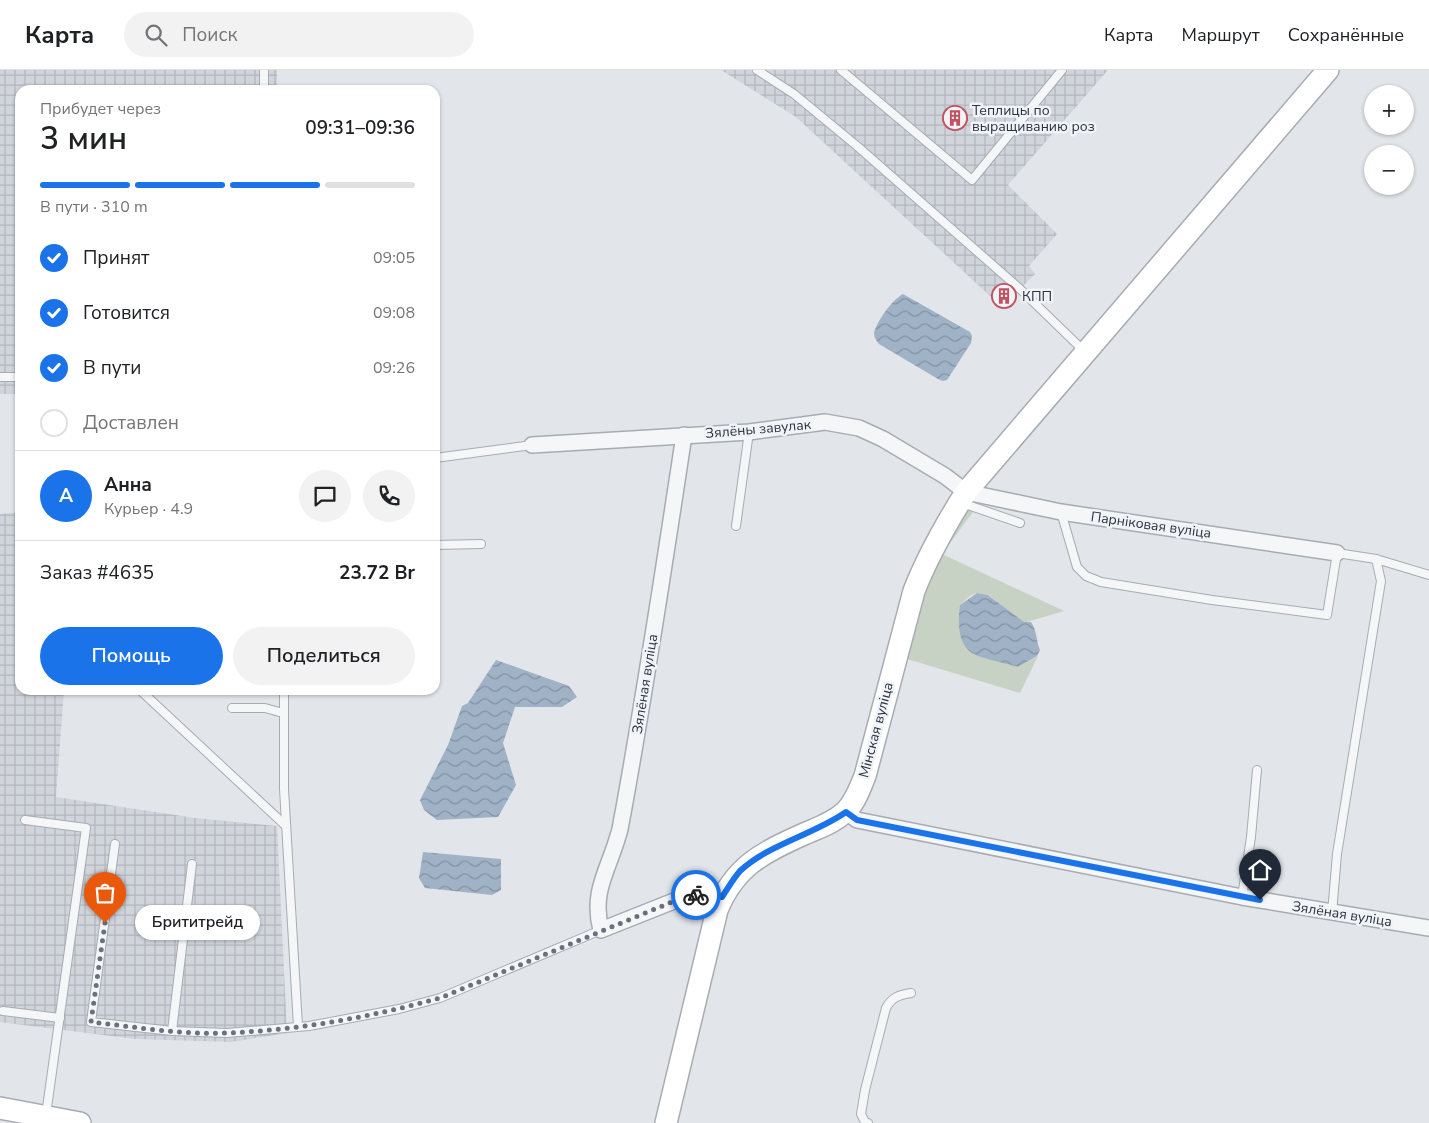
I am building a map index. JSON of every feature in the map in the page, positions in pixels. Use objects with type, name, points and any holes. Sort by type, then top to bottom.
[{"type":"street","name":"Мінская вуліца","points":[[666,1123],[717,910],[722,897],[741,871],[757,859],[794,839],[826,825],[846,812],[859,791],[865,776],[914,591],[925,563],[960,502],[1328,70]]},
{"type":"street","name":"Зялёны завулак","points":[[532,445],[749,432],[825,422],[858,428],[883,439],[945,476],[960,502]]},
{"type":"street","name":"Зялёная вуліца","points":[[601,930],[597,915],[597,902],[602,879],[619,835],[641,710],[684,435]]},
{"type":"street","name":"Парніковая вуліца","points":[[960,502],[1061,512],[1337,553]]},
{"type":"street","name":"Зялёная вуліца","points":[[846,812],[857,820],[1242,897],[1429,928]]},
{"type":"street","points":[[601,930],[684,897],[704,894],[722,897]]},
{"type":"street","points":[[0,1108],[80,1123]]},
{"type":"lane","points":[[264,70],[264,85]]},
{"type":"lane","points":[[757,70],[794,94],[857,146],[1020,289],[1086,352]]},
{"type":"lane","points":[[841,70],[972,180],[1062,70]]},
{"type":"lane","points":[[0,377],[15,377]]},
{"type":"lane","points":[[736,526],[749,432]]},
{"type":"lane","points":[[440,457],[532,445]]},
{"type":"lane","points":[[960,502],[1020,523]]},
{"type":"lane","points":[[1061,512],[1077,568],[1086,576],[1101,582],[1212,600],[1327,615],[1337,553],[1376,559],[1429,575]]},
{"type":"lane","points":[[440,545],[481,544]]},
{"type":"lane","points":[[1332,913],[1339,845],[1381,581],[1376,559]]},
{"type":"lane","points":[[145,695],[286,826]]},
{"type":"lane","points":[[284,695],[284,789],[298,1026]]},
{"type":"lane","points":[[232,708],[265,708],[283,713]]},
{"type":"lane","points":[[1242,897],[1251,837],[1257,770]]},
{"type":"lane","points":[[25,820],[86,828],[45,1117]]},
{"type":"lane","points":[[115,844],[91,1022],[172,1032],[227,1033],[309,1026],[399,1009],[440,998],[601,930]]},
{"type":"lane","points":[[172,1032],[192,864]]},
{"type":"lane","points":[[868,1123],[865,1122],[861,1114],[865,1090],[886,1008],[890,1001],[898,995],[911,993]]},
{"type":"lane","points":[[3,1011],[60,1018]]},
{"type":"shaded area","points":[[0,70],[277,70],[277,85],[15,85],[15,394],[0,394]]},
{"type":"shaded area","points":[[721,70],[1108,70],[1008,185],[1057,234],[1029,266],[1035,274],[1002,307],[796,117]]},
{"type":"shaded area","points":[[15,512],[15,695],[64,695],[56,797],[195,818],[277,826],[287,1033],[231,1042],[135,1039],[0,1022],[0,514]]},
{"type":"green space","points":[[975,500],[981,501],[942,554],[1064,611],[1023,623],[989,595],[977,593],[971,595],[960,605],[972,653],[1018,667],[1038,656],[1020,693],[904,658],[928,585],[945,543]]},
{"type":"water","points":[[903,294],[970,332],[972,336],[971,343],[947,380],[938,379],[879,344],[874,336],[882,317],[894,301]]},
{"type":"water","points":[[977,593],[988,595],[1024,622],[1031,622],[1040,650],[1037,656],[1018,667],[982,657],[967,649],[961,638],[960,605]]},
{"type":"water","points":[[496,660],[569,686],[577,697],[562,707],[515,707],[503,743],[516,785],[498,817],[437,820],[424,810],[420,800],[448,745],[462,706],[468,703]]},
{"type":"water","points":[[423,852],[501,859],[501,890],[492,895],[425,888],[419,878]]},
{"type":"way so far","points":[[105,923],[91,1022],[172,1032],[227,1033],[309,1026],[399,1009],[440,998],[601,930],[684,897],[696,895]]},
{"type":"place","name":"Теплицы по выращиванию роз","points":[[955,118]]},
{"type":"place","name":"КПП","points":[[1004,296]]},
{"type":"place","name":"Брититрейд","points":[[105,923]]},
{"type":"route","points":[[696,895],[704,894],[722,897],[741,871],[757,859],[794,839],[826,825],[846,812],[857,820],[1260,900]]}]
